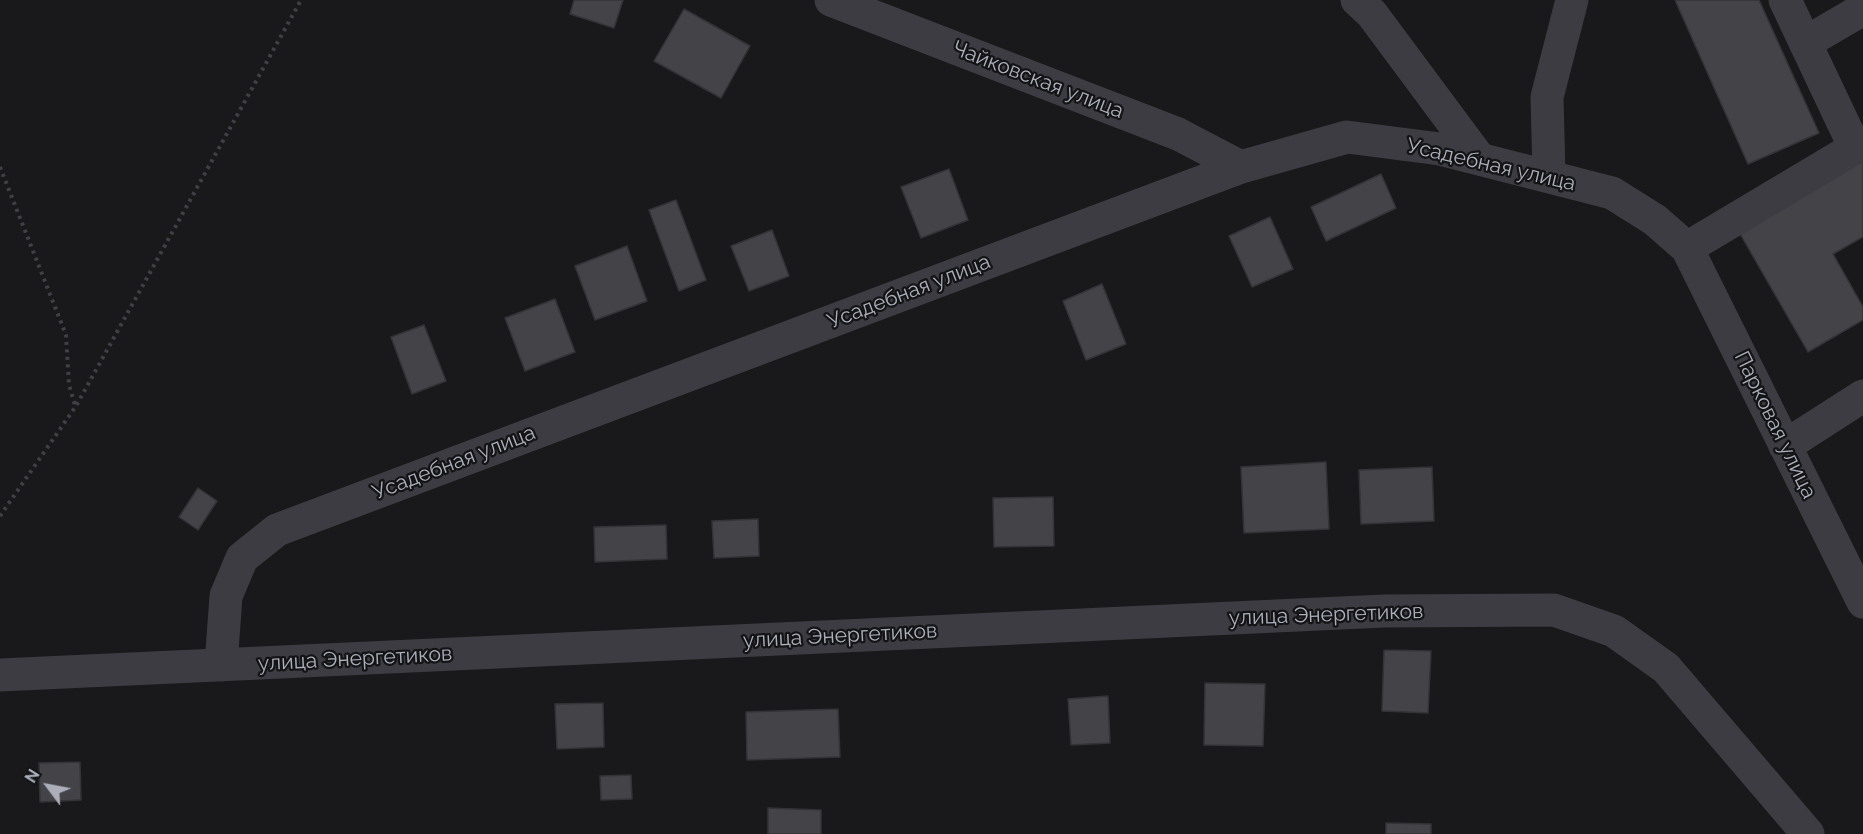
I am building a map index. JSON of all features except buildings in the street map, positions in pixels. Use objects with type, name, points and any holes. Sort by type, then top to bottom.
[{"type":"street","name":"Чайковская улица","points":[[831,0],[1178,134],[1241,167]]},
{"type":"street","points":[[1550,175],[1547,97],[1572,0]]},
{"type":"street","points":[[1687,248],[1859,145],[1785,0]]},
{"type":"street","points":[[1370,5],[1479,158]]},
{"type":"street","points":[[1805,43],[1863,9]]},
{"type":"street","name":"Усадебная улица","points":[[221,665],[226,596],[242,558],[276,530],[1241,167],[1347,137],[1440,149],[1550,175],[1612,193],[1655,220],[1687,248]]},
{"type":"street","name":"Парковая улица","points":[[1687,248],[1863,602]]},
{"type":"street","points":[[1785,446],[1863,396]]},
{"type":"street","name":"улица Энергетиков","points":[[0,675],[1372,611],[1554,610],[1614,631],[1666,668],[1808,834]]},
{"type":"path","points":[[0,516],[76,406],[301,0]]},
{"type":"path","points":[[0,167],[66,335],[69,385],[76,406]]}]
